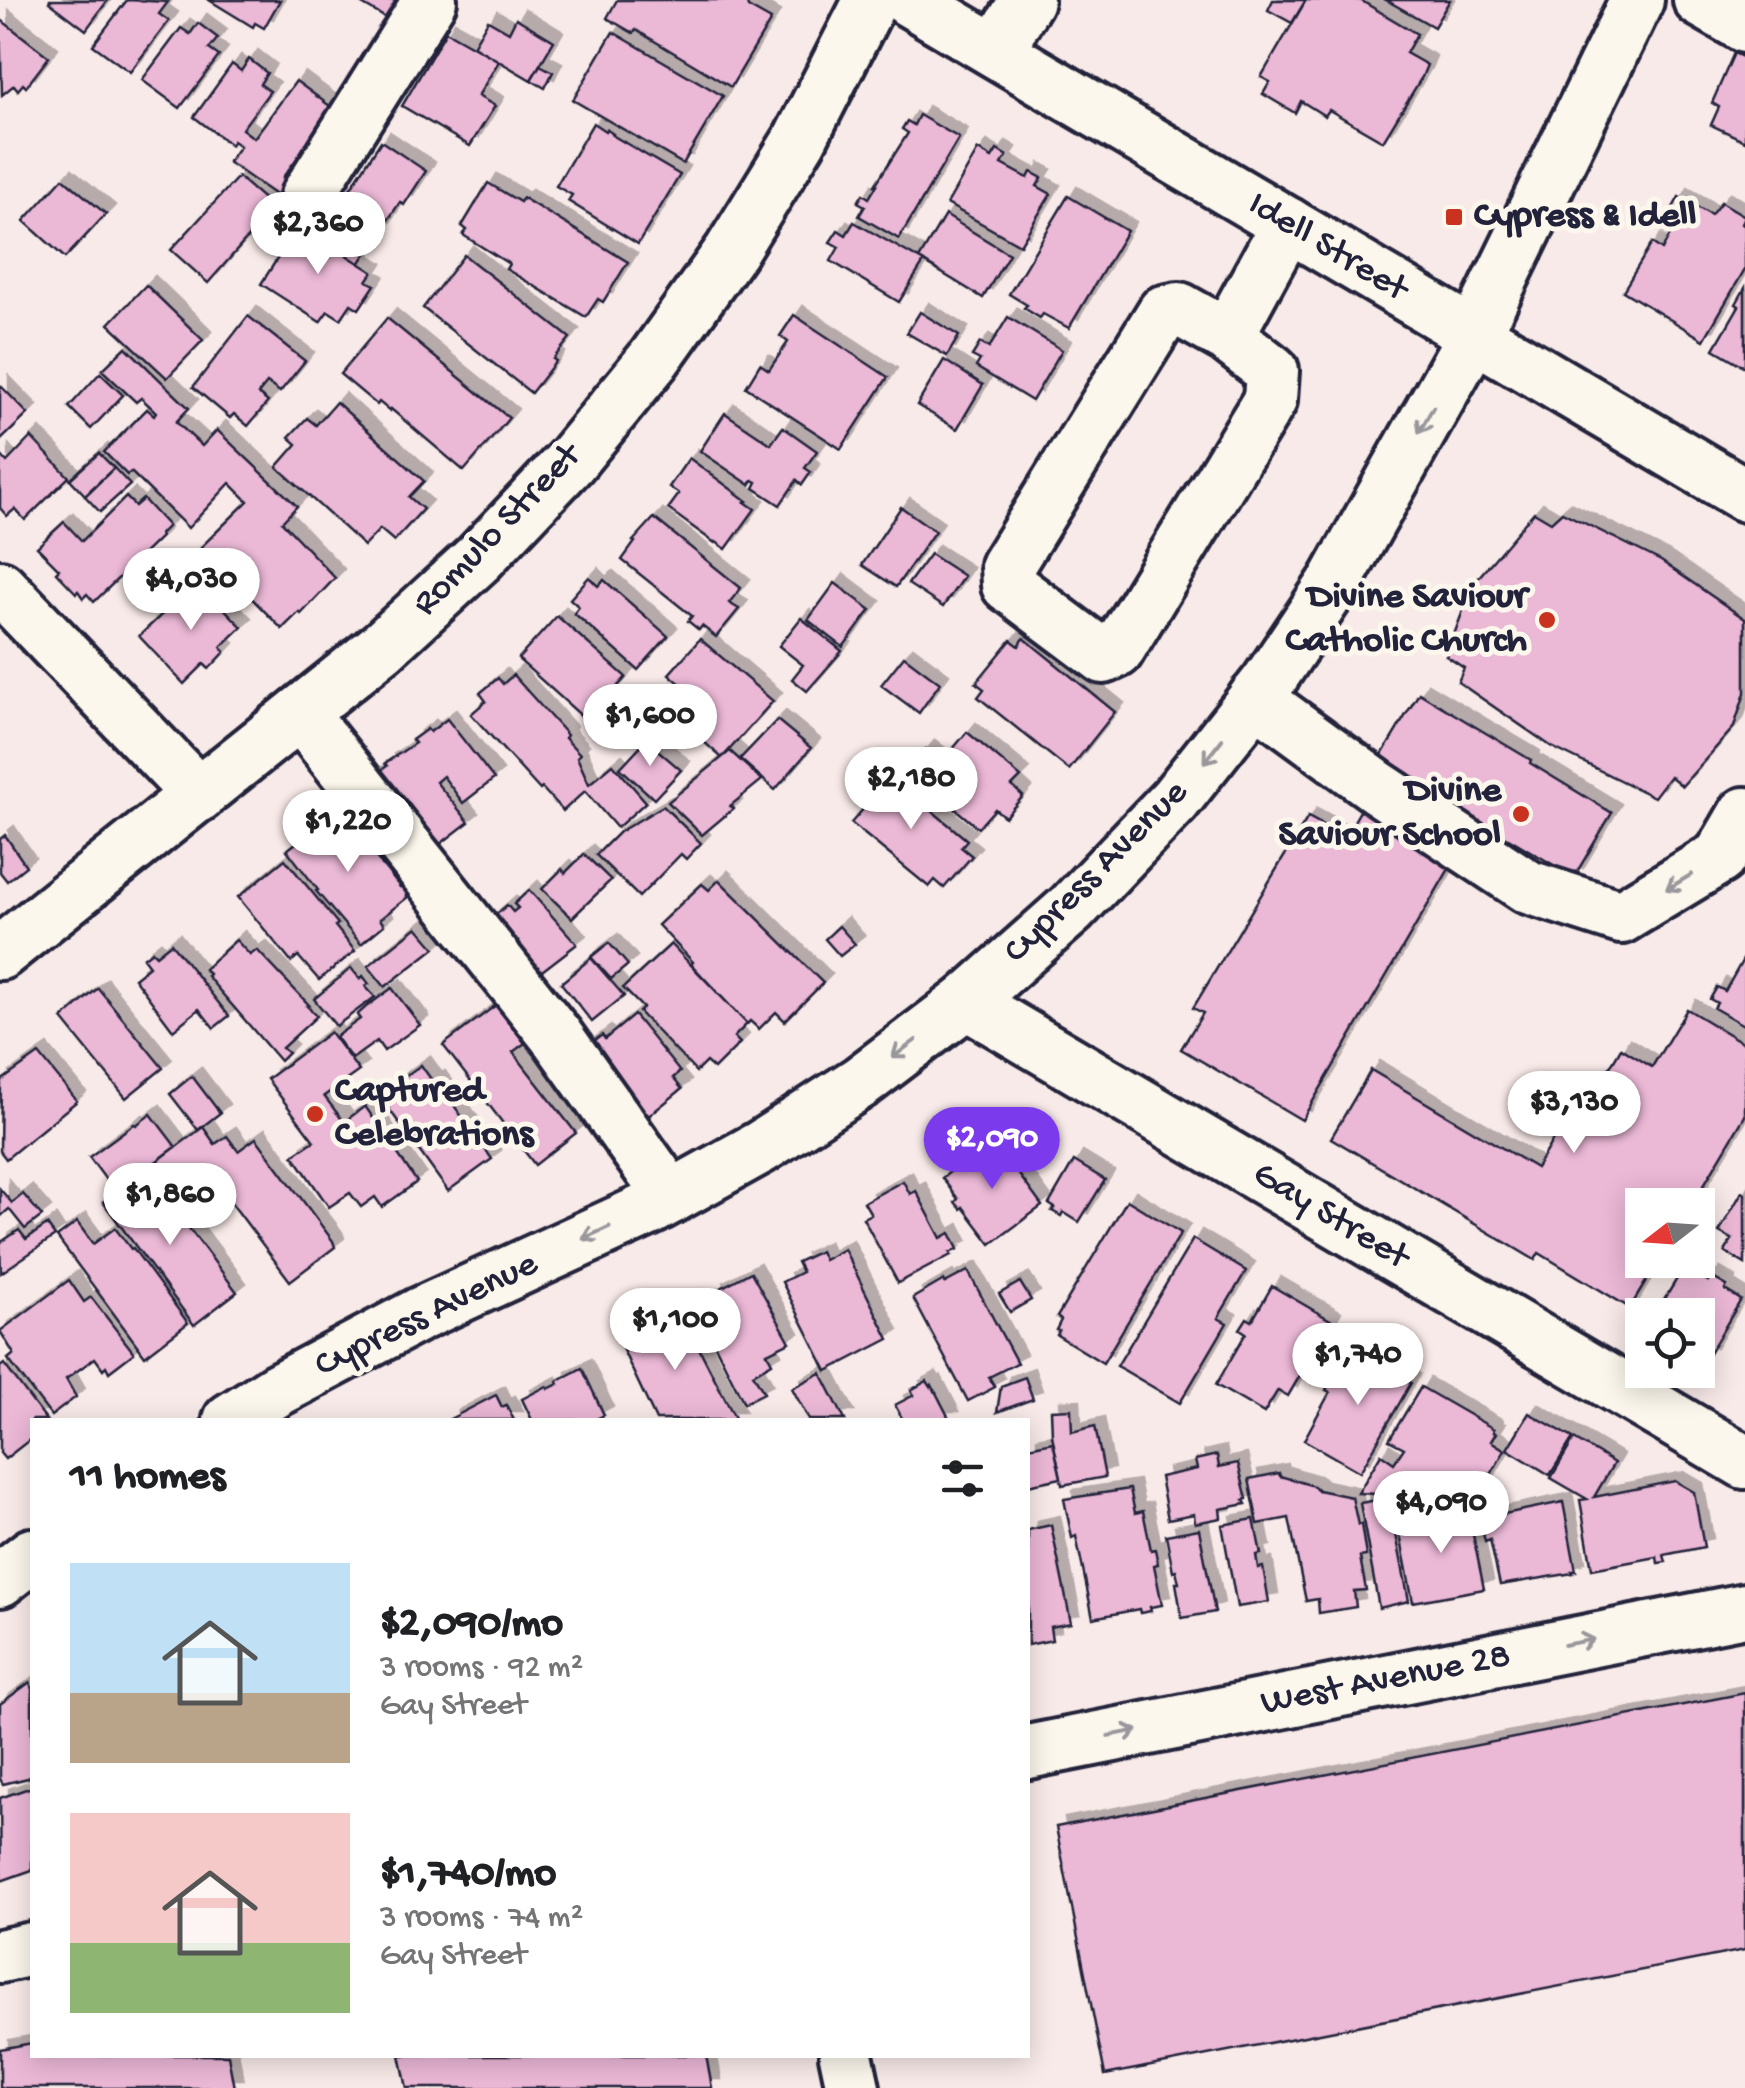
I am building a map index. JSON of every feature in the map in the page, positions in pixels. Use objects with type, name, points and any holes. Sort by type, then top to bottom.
[{"type":"street","points":[[307,196],[430,0]]},
{"type":"street","name":"Romulo Street","points":[[0,953],[381,648],[479,558],[570,462],[654,360],[731,251],[800,139],[871,0]]},
{"type":"street","name":"Idell Street","points":[[909,0],[1745,495]]},
{"type":"street","points":[[996,51],[1027,0]]},
{"type":"street","name":"Cypress Avenue","points":[[233,1418],[277,1390],[420,1314],[670,1197],[762,1147],[862,1081],[966,1002],[1071,909],[1174,800],[1255,698],[1334,582],[1474,335],[1636,0]]},
{"type":"street","points":[[1700,0],[1745,26]]},
{"type":"street","points":[[1227,336],[1288,224]]},
{"type":"street","points":[[1179,309],[1227,336],[1272,371],[1270,400],[1117,651],[1104,657],[1008,585],[1007,566],[1164,312],[1179,309]]},
{"type":"street","points":[[0,587],[199,795]]},
{"type":"street","points":[[1255,698],[1377,787],[1528,887],[1622,917],[1720,857],[1745,814]]},
{"type":"street","points":[[300,713],[556,1037],[670,1197]]},
{"type":"street","name":"Gay Street","points":[[966,1002],[1745,1462]]},
{"type":"street","points":[[0,1580],[30,1558]]},
{"type":"street","name":"West Avenue 28","points":[[1030,1752],[1745,1610]]},
{"type":"street","points":[[0,1956],[30,1949]]},
{"type":"street","points":[[847,2058],[853,2088]]},
{"type":"building","points":[[50,0],[108,0],[86,30]]},
{"type":"building","points":[[127,0],[168,2],[159,14],[169,21],[130,72],[93,45]]},
{"type":"building","points":[[209,0],[280,0],[264,28],[255,23],[253,27]]},
{"type":"building","points":[[355,0],[397,0],[386,18]]},
{"type":"building","points":[[617,0],[741,0],[771,20],[731,87],[636,30],[633,33],[607,18]]},
{"type":"building","points":[[1273,0],[1306,0],[1292,23],[1268,10]]},
{"type":"building","points":[[1306,0],[1360,0],[1417,34],[1406,53],[1427,65],[1383,141],[1329,110],[1325,116],[1301,101],[1295,113],[1263,94],[1270,82],[1261,77]]},
{"type":"building","points":[[1386,0],[1450,0],[1434,27]]},
{"type":"building","points":[[516,18],[554,41],[531,80],[473,46],[488,20],[509,32]]},
{"type":"building","points":[[0,19],[49,57],[26,87],[23,84],[18,90],[14,85],[2,95]]},
{"type":"building","points":[[198,23],[218,38],[209,49],[219,56],[180,108],[142,80],[181,28],[190,34]]},
{"type":"building","points":[[446,31],[499,61],[478,96],[495,106],[470,146],[402,106]]},
{"type":"building","points":[[613,32],[723,96],[683,164],[573,100]]},
{"type":"building","points":[[1734,53],[1745,58],[1745,141],[1711,125],[1719,107],[1712,103]]},
{"type":"building","points":[[249,59],[267,73],[260,84],[270,91],[242,129],[254,138],[296,81],[334,109],[283,177],[289,180],[277,196],[228,162],[240,146],[233,141],[231,145],[194,117],[232,64],[241,71]]},
{"type":"building","points":[[540,65],[553,72],[545,88],[531,80]]},
{"type":"building","points":[[919,115],[959,138],[899,239],[859,216],[865,206],[858,202],[863,194],[869,198],[908,133],[902,129],[907,121],[914,125]]},
{"type":"building","points":[[593,123],[680,175],[638,244],[568,201],[572,195],[556,186]]},
{"type":"building","points":[[381,141],[426,171],[359,264],[319,237]]},
{"type":"building","points":[[978,150],[992,158],[997,150],[1007,156],[1002,164],[1028,178],[1031,172],[1042,178],[1037,186],[1051,194],[1020,245],[947,204]]},
{"type":"building","points":[[238,177],[274,208],[208,283],[171,250]]},
{"type":"building","points":[[63,178],[106,214],[65,258],[24,221]]},
{"type":"building","points":[[488,183],[520,202],[523,198],[628,262],[603,302],[598,299],[586,317],[506,269],[509,264],[463,235],[467,230],[462,226]]},
{"type":"building","points":[[1068,196],[1127,231],[1069,328],[1043,314],[1040,318],[1009,294]]},
{"type":"building","points":[[1679,197],[1711,215],[1721,202],[1745,216],[1745,269],[1704,340],[1623,291],[1652,243],[1662,250],[1670,235],[1661,229]]},
{"type":"building","points":[[945,215],[1009,254],[983,298],[919,259]]},
{"type":"building","points":[[854,222],[924,262],[899,302],[831,261],[839,247],[830,242],[838,230],[846,235]]},
{"type":"building","points":[[299,225],[373,272],[367,281],[375,285],[359,309],[351,304],[341,319],[328,311],[320,322],[261,284]]},
{"type":"building","points":[[464,255],[570,338],[531,393],[423,308]]},
{"type":"building","points":[[146,285],[203,340],[167,378],[109,324]]},
{"type":"building","points":[[1745,288],[1745,367],[1714,349]]},
{"type":"building","points":[[920,312],[959,336],[947,356],[907,333]]},
{"type":"building","points":[[794,315],[888,377],[841,449],[746,387],[760,364],[769,370],[788,342],[780,336]]},
{"type":"building","points":[[248,316],[305,361],[280,392],[267,383],[258,394],[268,402],[248,426],[234,414],[230,418],[193,387]]},
{"type":"building","points":[[1008,317],[1062,350],[1032,401],[976,367],[980,360],[972,356],[980,343],[989,348]]},
{"type":"building","points":[[387,318],[509,418],[464,471],[391,409],[379,402],[377,405],[340,374]]},
{"type":"building","points":[[126,347],[189,408],[176,422],[202,446],[217,430],[297,506],[282,522],[335,578],[282,629],[201,547],[248,501],[230,483],[188,528],[131,472],[127,475],[104,452],[147,409],[154,415],[156,412],[141,398],[136,402],[102,370]]},
{"type":"building","points":[[944,360],[983,385],[957,429],[917,405]]},
{"type":"building","points":[[100,373],[123,395],[91,429],[69,407]]},
{"type":"building","points":[[0,385],[28,414],[0,441]]},
{"type":"building","points":[[336,402],[424,481],[409,497],[423,509],[394,541],[380,529],[364,546],[277,467],[297,444],[289,437],[307,418],[316,425]]},
{"type":"building","points":[[725,413],[771,444],[783,427],[817,451],[805,468],[811,472],[802,485],[797,480],[780,505],[754,488],[757,482],[753,480],[750,485],[700,451]]},
{"type":"building","points":[[31,437],[69,477],[25,520],[15,509],[7,516],[0,508],[0,454],[7,462]]},
{"type":"building","points":[[99,453],[114,468],[85,495],[70,479]]},
{"type":"building","points":[[689,458],[755,509],[726,549],[668,509],[679,494],[669,487]]},
{"type":"building","points":[[114,468],[130,485],[100,512],[85,496]]},
{"type":"building","points":[[126,497],[135,506],[143,499],[168,526],[94,602],[87,594],[83,598],[37,547],[64,522],[82,541]]},
{"type":"building","points":[[901,507],[935,531],[896,587],[862,565]]},
{"type":"building","points":[[1534,512],[1551,522],[1562,512],[1661,561],[1745,619],[1745,693],[1734,727],[1682,786],[1670,776],[1654,797],[1552,747],[1458,682],[1464,668],[1446,656],[1473,584]]},
{"type":"building","points":[[654,518],[741,588],[729,603],[739,609],[716,637],[688,621],[692,616],[622,560]]},
{"type":"building","points":[[930,554],[964,576],[943,607],[908,584]]},
{"type":"building","points":[[589,577],[598,586],[604,580],[668,636],[638,670],[574,613],[579,607],[570,599]]},
{"type":"building","points":[[197,581],[242,627],[221,647],[225,652],[209,669],[204,664],[184,684],[139,636]]},
{"type":"building","points":[[835,583],[871,610],[843,647],[808,620]]},
{"type":"building","points":[[557,616],[626,677],[587,721],[518,659]]},
{"type":"building","points":[[801,618],[842,651],[807,691],[792,679],[803,665],[779,646]]},
{"type":"building","points":[[1024,638],[1115,712],[1069,770],[978,697],[984,689],[976,683],[1011,640],[1019,646]]},
{"type":"building","points":[[700,639],[773,701],[722,758],[686,726],[705,705],[669,674]]},
{"type":"building","points":[[904,656],[940,683],[919,713],[881,685]]},
{"type":"building","points":[[513,675],[567,735],[565,738],[580,754],[577,757],[589,784],[613,764],[646,802],[617,828],[585,791],[563,811],[471,714],[486,701],[480,693],[498,678],[503,684]]},
{"type":"building","points":[[1419,693],[1612,813],[1574,877],[1377,763]]},
{"type":"building","points":[[447,719],[494,779],[463,803],[443,776],[436,782],[469,822],[426,855],[368,780],[415,743],[412,740]]},
{"type":"building","points":[[777,720],[811,748],[775,790],[740,759]]},
{"type":"building","points":[[967,732],[1021,777],[1012,786],[1023,796],[1005,817],[995,809],[978,828],[909,770],[926,749],[942,762]]},
{"type":"building","points":[[646,740],[681,770],[654,799],[620,768]]},
{"type":"building","points":[[730,751],[762,780],[702,835],[668,802]]},
{"type":"building","points":[[878,768],[967,840],[961,847],[972,856],[944,888],[935,880],[929,887],[851,823],[871,800],[860,790]]},
{"type":"building","points":[[1364,804],[1456,857],[1302,1120],[1181,1049],[1203,1013],[1193,1008],[1308,817],[1345,837]]},
{"type":"building","points":[[334,805],[400,887],[406,883],[412,890],[380,919],[384,925],[361,944],[287,850],[315,828],[311,823]]},
{"type":"building","points":[[663,806],[701,843],[686,859],[681,854],[639,897],[596,855],[619,832]]},
{"type":"building","points":[[5,835],[26,866],[7,881],[0,872],[0,839]]},
{"type":"building","points":[[584,854],[611,880],[572,918],[542,889]]},
{"type":"building","points":[[285,859],[355,951],[319,980],[298,956],[291,962],[238,897]]},
{"type":"building","points":[[719,880],[823,983],[785,1021],[776,1012],[759,1029],[750,1021],[747,1024],[658,925],[702,884],[709,890]]},
{"type":"building","points":[[529,890],[577,944],[538,974],[491,919],[507,905],[513,912],[518,908],[514,904]]},
{"type":"building","points":[[839,926],[855,944],[840,956],[825,939]]},
{"type":"building","points":[[417,927],[435,948],[385,987],[368,966]]},
{"type":"building","points":[[236,940],[250,955],[257,950],[317,1016],[282,1048],[288,1053],[280,1061],[204,969]]},
{"type":"building","points":[[171,943],[229,1016],[214,1028],[199,1009],[173,1030],[134,978],[149,966],[143,958],[152,951],[156,955]]},
{"type":"building","points":[[609,943],[628,965],[611,979],[591,957]]},
{"type":"building","points":[[671,944],[747,1024],[734,1037],[740,1043],[714,1069],[706,1062],[696,1072],[639,1012],[643,1008],[623,988]]},
{"type":"building","points":[[1745,956],[1745,1026],[1714,1008],[1717,1003],[1710,999],[1717,987],[1725,991]]},
{"type":"building","points":[[591,958],[624,996],[592,1022],[561,983]]},
{"type":"building","points":[[351,968],[360,979],[363,976],[369,984],[365,986],[375,997],[336,1026],[314,999]]},
{"type":"building","points":[[98,988],[163,1068],[126,1098],[62,1019]]},
{"type":"building","points":[[392,988],[420,1025],[384,1051],[377,1041],[352,1059],[335,1037]]},
{"type":"building","points":[[496,1005],[525,1043],[513,1052],[576,1133],[535,1165],[443,1045]]},
{"type":"building","points":[[1687,1009],[1745,1044],[1745,1116],[1702,1188],[1625,1188],[1625,1278],[1648,1278],[1636,1298],[1625,1298],[1625,1305],[1539,1253],[1535,1260],[1331,1138],[1371,1070],[1536,1168],[1580,1095],[1590,1101],[1621,1048],[1652,1067]]},
{"type":"building","points":[[634,1015],[680,1072],[673,1078],[682,1089],[646,1118],[581,1051],[602,1035],[605,1039]]},
{"type":"building","name":"Captured Celebrations","points":[[330,1032],[359,1071],[324,1096],[344,1122],[365,1106],[417,1182],[382,1207],[375,1197],[361,1207],[350,1193],[329,1207],[293,1155],[314,1141],[267,1079]]},
{"type":"building","points":[[39,1054],[77,1101],[6,1159],[0,1151],[1,1081]]},
{"type":"building","points":[[421,1065],[492,1159],[448,1191],[379,1095]]},
{"type":"building","points":[[192,1076],[220,1113],[198,1130],[170,1094]]},
{"type":"building","points":[[151,1114],[176,1147],[115,1192],[89,1157]]},
{"type":"building","points":[[203,1127],[215,1144],[227,1136],[238,1151],[256,1138],[335,1247],[290,1281],[221,1189],[185,1218],[148,1168]]},
{"type":"building","points":[[996,1143],[1042,1206],[991,1244],[955,1202],[958,1199],[942,1178],[971,1150],[982,1154]]},
{"type":"building","points":[[1074,1161],[1105,1180],[1079,1222],[1063,1212],[1061,1216],[1052,1211],[1055,1208],[1049,1204]]},
{"type":"building","points":[[148,1168],[170,1197],[149,1214],[160,1228],[179,1215],[237,1292],[194,1325],[103,1202]]},
{"type":"building","points":[[903,1181],[910,1194],[916,1191],[941,1238],[950,1233],[958,1249],[898,1283],[863,1218],[871,1214],[864,1202]]},
{"type":"building","points":[[0,1189],[12,1203],[23,1194],[42,1216],[25,1229],[9,1209],[0,1217]]},
{"type":"building","points":[[1742,1192],[1745,1264],[1725,1252],[1732,1239],[1719,1232]]},
{"type":"building","points":[[1127,1200],[1181,1233],[1103,1363],[1057,1335],[1061,1320],[1057,1317]]},
{"type":"building","points":[[77,1222],[93,1244],[115,1228],[188,1323],[145,1356],[57,1237]]},
{"type":"building","points":[[47,1225],[55,1236],[1,1273],[0,1243],[19,1230],[26,1239]]},
{"type":"building","points":[[1193,1239],[1246,1271],[1218,1318],[1227,1323],[1180,1403],[1117,1366]]},
{"type":"building","points":[[844,1249],[889,1339],[827,1371],[782,1282],[802,1272],[797,1262],[820,1251],[824,1260]]},
{"type":"building","points":[[968,1271],[1017,1363],[989,1377],[995,1387],[968,1401],[913,1298]]},
{"type":"building","points":[[751,1272],[790,1342],[767,1353],[772,1363],[753,1374],[764,1393],[744,1403],[699,1313],[720,1303],[715,1291]]},
{"type":"building","points":[[1677,1278],[1713,1278],[1741,1300],[1715,1344],[1715,1298],[1665,1298]]},
{"type":"building","points":[[69,1280],[84,1302],[91,1297],[134,1353],[109,1372],[95,1358],[66,1379],[76,1397],[51,1416],[8,1359],[14,1354],[0,1331]]},
{"type":"building","points":[[1020,1282],[1031,1300],[1010,1312],[999,1294]]},
{"type":"building","points":[[1272,1286],[1332,1321],[1288,1396],[1278,1390],[1264,1413],[1216,1385],[1246,1333],[1240,1329],[1247,1318],[1252,1321]]},
{"type":"building","points":[[665,1312],[671,1324],[683,1317],[735,1418],[655,1418],[622,1348],[632,1343],[627,1332]]},
{"type":"building","points":[[1350,1348],[1370,1359],[1376,1349],[1398,1362],[1392,1373],[1411,1383],[1360,1472],[1304,1440]]},
{"type":"building","points":[[4,1364],[44,1418],[30,1418],[30,1440],[5,1459],[0,1453],[0,1367]]},
{"type":"building","points":[[582,1368],[604,1415],[531,1418],[522,1399],[558,1384],[557,1381]]},
{"type":"building","points":[[821,1373],[844,1418],[808,1418],[792,1388]]},
{"type":"building","points":[[1025,1377],[1033,1399],[997,1412],[1001,1386]]},
{"type":"building","points":[[927,1381],[949,1418],[902,1418],[895,1405],[914,1395],[911,1390]]},
{"type":"building","points":[[1421,1387],[1494,1429],[1491,1441],[1505,1450],[1477,1499],[1463,1490],[1458,1499],[1426,1483],[1418,1496],[1358,1493],[1381,1454],[1394,1463],[1404,1448],[1389,1440]]},
{"type":"building","points":[[496,1395],[513,1418],[452,1418]]},
{"type":"building","points":[[1071,1409],[1072,1432],[1095,1426],[1105,1477],[1062,1485],[1051,1410]]},
{"type":"building","points":[[1529,1413],[1573,1438],[1550,1475],[1507,1449]]},
{"type":"building","points":[[1574,1439],[1614,1463],[1594,1497],[1675,1481],[1694,1492],[1704,1547],[1664,1555],[1666,1562],[1658,1563],[1657,1557],[1592,1569],[1580,1500],[1587,1499],[1551,1478]]},
{"type":"building","points":[[1053,1442],[1061,1478],[1030,1485],[1030,1447]]},
{"type":"building","points":[[1217,1455],[1219,1467],[1238,1463],[1246,1504],[1220,1509],[1221,1518],[1195,1523],[1194,1514],[1168,1519],[1160,1477],[1197,1469],[1195,1460]]},
{"type":"building","points":[[1279,1473],[1318,1490],[1352,1497],[1366,1556],[1360,1557],[1366,1590],[1354,1591],[1356,1607],[1319,1613],[1318,1599],[1306,1601],[1289,1518],[1258,1524],[1249,1479]]},
{"type":"building","points":[[1130,1489],[1135,1513],[1143,1511],[1151,1550],[1155,1549],[1162,1605],[1150,1607],[1151,1611],[1140,1613],[1139,1609],[1093,1618],[1064,1499]]},
{"type":"building","points":[[1389,1498],[1409,1601],[1379,1608],[1360,1503]]},
{"type":"building","points":[[1563,1502],[1576,1571],[1500,1585],[1490,1540],[1485,1542],[1480,1519]]},
{"type":"building","points":[[1468,1510],[1484,1589],[1413,1602],[1398,1524]]},
{"type":"building","points":[[1254,1519],[1261,1554],[1256,1555],[1258,1568],[1263,1567],[1269,1602],[1237,1607],[1222,1525]]},
{"type":"building","points":[[1051,1525],[1071,1623],[1050,1627],[1052,1640],[1030,1645],[1030,1530]]},
{"type":"building","points":[[1199,1529],[1215,1612],[1182,1618],[1179,1583],[1166,1535]]},
{"type":"building","points":[[30,1682],[30,1776],[3,1784],[0,1779],[0,1704]]},
{"type":"building","points":[[1745,1693],[1745,1950],[1105,2075],[1056,1827]]},
{"type":"building","points":[[30,1788],[30,1871],[1,1881],[0,1798]]},
{"type":"building","points":[[30,2043],[30,2058],[229,2058],[234,2088],[0,2088],[0,2049]]},
{"type":"building","points":[[401,2058],[707,2058],[712,2088],[407,2088]]},
{"type":"place","name":"Cypress & Idell","points":[[1454,217]]},
{"type":"place","name":"Divine Saviour Catholic Church","points":[[1547,620]]},
{"type":"place","name":"Divine Saviour School","points":[[1521,814]]},
{"type":"place","name":"Captured Celebrations","points":[[315,1114]]}]
